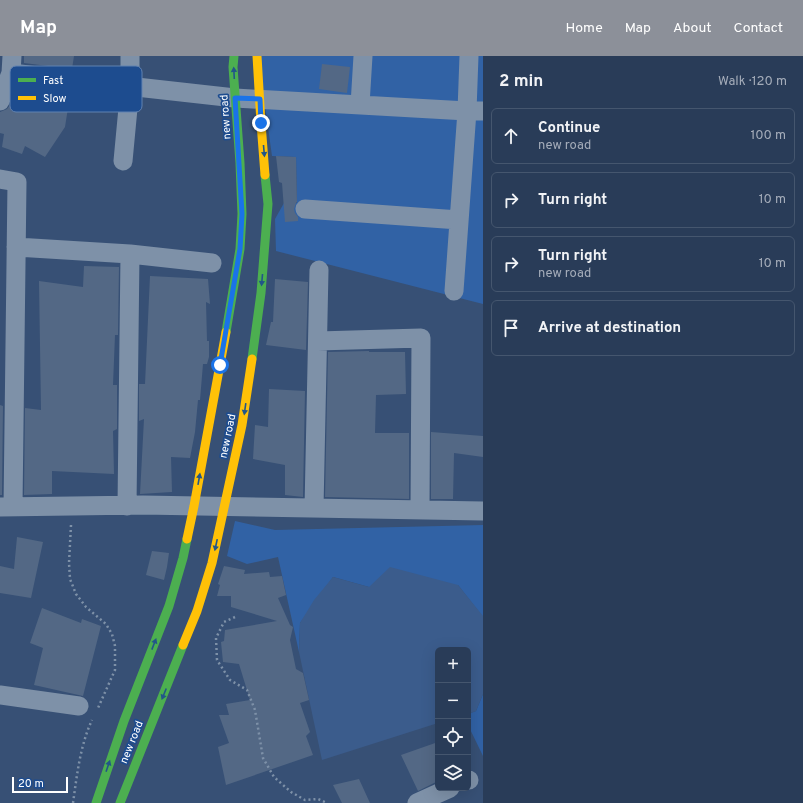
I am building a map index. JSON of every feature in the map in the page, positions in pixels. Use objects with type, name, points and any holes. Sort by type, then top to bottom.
[{"type":"main road","name":"new road","points":[[96,803],[124,721],[169,606],[183,558],[194,506],[240,249],[242,214],[233,67],[234,56]]},
{"type":"main road","name":"new road","points":[[120,803],[197,611],[212,563],[242,425],[261,293],[268,204],[257,56]]},
{"type":"street","points":[[360,105],[363,56]]},
{"type":"street","points":[[454,291],[459,220],[475,111],[469,56]]},
{"type":"street","points":[[0,101],[10,71]]},
{"type":"street","points":[[142,88],[235,98],[475,111]]},
{"type":"street","points":[[124,161],[128,112]]},
{"type":"street","points":[[0,179],[17,182],[16,247],[7,411],[6,507],[194,506],[483,511]]},
{"type":"street","points":[[305,209],[459,220]]},
{"type":"street","points":[[16,247],[130,254],[212,263]]},
{"type":"street","points":[[127,506],[130,254]]},
{"type":"street","points":[[314,508],[319,270]]},
{"type":"street","points":[[318,341],[421,338],[420,510]]},
{"type":"street","points":[[0,695],[87,711]]},
{"type":"street","points":[[417,803],[446,794]]},
{"type":"path","points":[[72,506],[69,563],[70,578],[76,594],[82,603],[106,624],[112,634],[115,646],[115,670],[97,709]]},
{"type":"path","points":[[235,617],[224,622],[216,638],[217,660],[230,680],[247,690],[255,710],[263,758],[274,777],[291,792],[305,800],[318,799],[327,803]]},
{"type":"path","points":[[73,803],[79,759],[88,728],[87,711]]},
{"type":"shaded area","points":[[258,56],[483,56],[483,304],[276,251],[275,219],[284,203],[297,203],[296,157],[272,156]]},
{"type":"shaded area","points":[[235,521],[275,530],[483,525],[483,617],[458,585],[369,587],[333,577],[300,623],[299,652],[278,557],[247,564],[227,556]]},
{"type":"shaded area","points":[[390,567],[458,585],[483,616],[483,694],[476,711],[471,713],[471,647],[435,647],[435,724],[322,760],[299,652],[300,623],[314,600],[333,577],[369,587]]},
{"type":"shaded area","points":[[483,694],[483,756],[471,731],[471,713],[476,711]]},
{"type":"building","points":[[24,56],[74,56],[72,66],[48,66],[24,63]]},
{"type":"building","points":[[322,64],[350,67],[347,93],[319,89]]},
{"type":"building","points":[[10,105],[10,112],[67,112],[65,127],[45,157],[25,146],[22,154],[2,147],[4,134],[0,133],[0,112],[7,109]]},
{"type":"building","points":[[276,156],[296,157],[297,202],[294,209],[298,217],[298,221],[285,222],[282,183],[279,182]]},
{"type":"building","points":[[84,266],[119,267],[118,335],[115,335],[113,385],[117,385],[117,429],[113,431],[114,474],[52,471],[52,494],[24,495],[25,408],[41,410],[39,281],[83,287]]},
{"type":"building","points":[[150,276],[208,279],[210,304],[206,302],[209,357],[207,364],[203,364],[200,400],[198,400],[195,432],[190,458],[171,457],[172,492],[140,494],[144,419],[139,421],[139,384],[145,384]]},
{"type":"building","points":[[275,279],[308,282],[306,350],[266,345],[271,322],[273,322]]},
{"type":"building","points":[[328,352],[405,352],[406,394],[376,395],[375,433],[409,433],[409,499],[325,497]]},
{"type":"building","points":[[269,389],[305,391],[303,497],[285,495],[285,465],[253,459],[255,425],[268,427]]},
{"type":"building","points":[[0,405],[3,406],[2,495],[0,495]]},
{"type":"building","points":[[431,432],[483,436],[483,457],[454,453],[453,499],[431,499]]},
{"type":"building","points":[[17,537],[43,542],[31,598],[0,593],[0,566],[14,569]]},
{"type":"building","points":[[152,551],[169,553],[164,580],[146,575]]},
{"type":"building","points":[[224,566],[245,570],[244,574],[269,572],[270,577],[282,576],[286,595],[278,598],[290,625],[293,627],[290,640],[296,669],[303,673],[309,700],[300,703],[310,732],[306,736],[313,755],[226,785],[218,747],[229,743],[219,715],[229,715],[226,704],[250,700],[239,664],[223,662],[221,642],[224,641],[225,630],[277,621],[231,607],[231,596],[217,596],[220,585],[218,584]]},
{"type":"building","points":[[42,608],[81,623],[82,619],[101,626],[83,696],[34,685],[43,648],[30,643]]},
{"type":"building","points":[[435,743],[435,782],[418,791],[401,755]]},
{"type":"building","points":[[359,779],[370,803],[342,803],[333,785]]},
{"type":"traffic: fast","points":[[226,332],[240,249],[242,214],[233,67],[234,56]]},
{"type":"traffic: fast","points":[[252,359],[261,293],[268,204],[265,175]]},
{"type":"traffic: fast","points":[[96,803],[124,721],[169,606],[187,539]]},
{"type":"traffic: fast","points":[[120,803],[183,645]]},
{"type":"traffic: slow","points":[[257,56],[265,175]]},
{"type":"traffic: slow","points":[[187,539],[226,332]]},
{"type":"traffic: slow","points":[[183,645],[197,611],[212,563],[242,425],[252,359]]},
{"type":"route","points":[[220,365],[240,249],[242,214],[235,98],[260,99],[261,123]]}]
